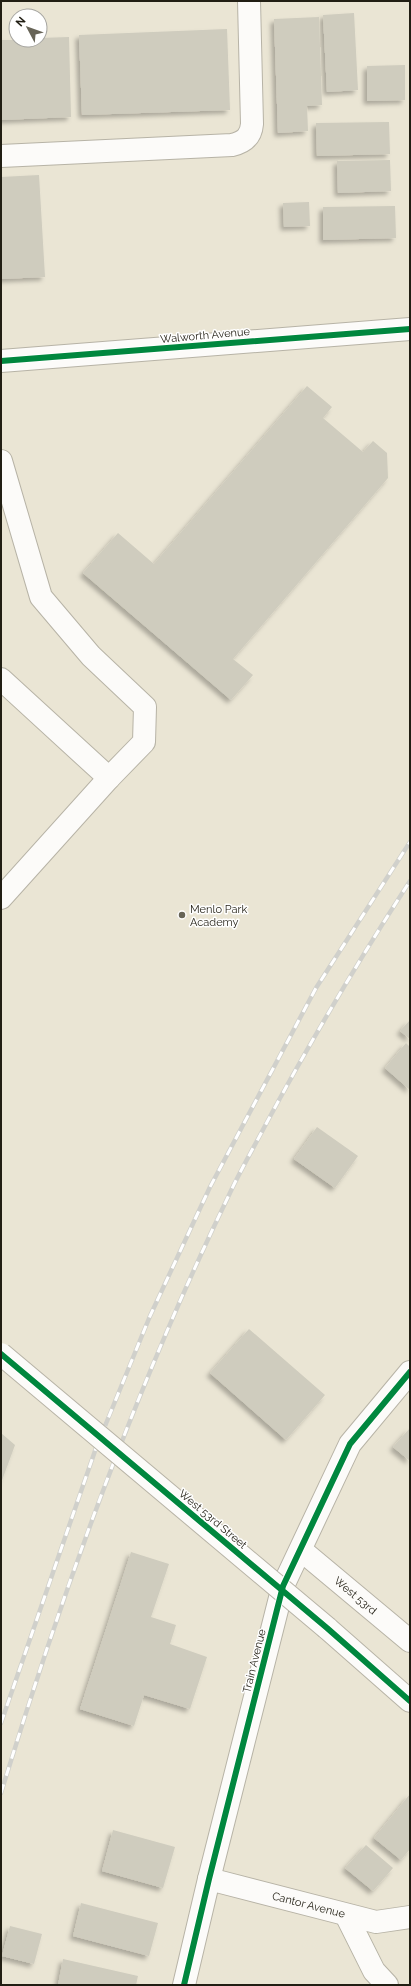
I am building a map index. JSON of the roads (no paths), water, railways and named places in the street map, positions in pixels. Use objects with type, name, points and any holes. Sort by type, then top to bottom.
[{"type":"street","points":[[1,156],[232,145],[241,143],[251,132],[252,124],[249,1]]},
{"type":"street","name":"Walworth Avenue","points":[[1,361],[410,329]]},
{"type":"street","points":[[1,461],[41,597],[91,656],[144,708],[144,742],[108,778],[1,898]]},
{"type":"street","points":[[1,679],[108,778]]},
{"type":"street","name":"West 53rd Street","points":[[1,1354],[327,1628],[410,1701]]},
{"type":"street","name":"Train Avenue","points":[[184,1985],[209,1879],[283,1586],[350,1444],[410,1372]]},
{"type":"street","name":"West 53rd","points":[[301,1550],[410,1641]]},
{"type":"street","name":"Cantor Avenue","points":[[209,1879],[376,1922],[410,1917]]},
{"type":"street","points":[[346,1915],[374,1971],[387,1985]]},
{"type":"railway","points":[[1,1723],[96,1448],[150,1316],[210,1187],[316,988],[410,842]]},
{"type":"railway","points":[[1,1793],[50,1640],[103,1490],[132,1415],[195,1267],[238,1177],[300,1062],[372,940],[410,881]]},
{"type":"place","name":"Menlo Park Academy","points":[[182,915]]}]
